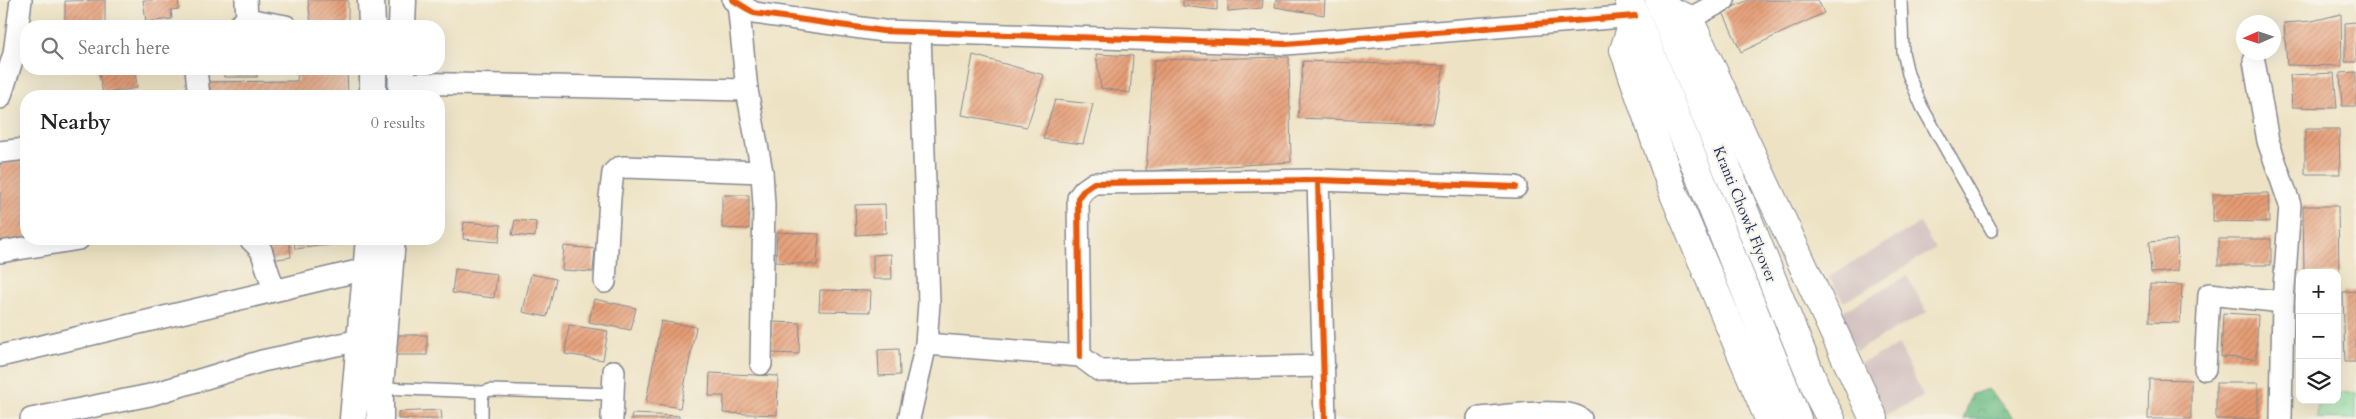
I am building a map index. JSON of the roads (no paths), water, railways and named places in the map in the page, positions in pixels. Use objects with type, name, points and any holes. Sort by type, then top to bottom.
[{"type":"main road","points":[[1661,4],[1689,18],[1874,419]]},
{"type":"main road","name":"Kranti Chowk Flyover","points":[[1661,4],[1830,419]]},
{"type":"main road","points":[[1632,8],[1624,50],[1674,194],[1769,419]]},
{"type":"main road","name":"Kranti Chowk Flyover","points":[[1632,8],[1797,419]]},
{"type":"street","points":[[0,98],[13,55],[21,0]]},
{"type":"street","points":[[371,0],[372,20]]},
{"type":"street","points":[[402,0],[402,20]]},
{"type":"street","points":[[1689,18],[1724,0]]},
{"type":"street","points":[[735,1],[754,13],[883,31],[1286,44],[1632,8]]},
{"type":"street","points":[[735,1],[747,90],[762,172],[764,205],[761,364]]},
{"type":"street","points":[[244,15],[263,20]]},
{"type":"street","points":[[909,419],[926,344],[929,304],[920,32]]},
{"type":"street","points":[[2254,61],[2268,141],[2290,205],[2283,302],[2281,419]]},
{"type":"street","points":[[197,75],[198,90]]},
{"type":"street","points":[[373,75],[373,90]]},
{"type":"street","points":[[402,83],[747,90]]},
{"type":"street","points":[[0,152],[20,150]]},
{"type":"street","points":[[605,282],[610,197],[613,173],[618,168],[625,166],[762,172]]},
{"type":"street","points":[[1080,356],[1078,198],[1084,190],[1094,183],[1318,180],[1516,187]]},
{"type":"street","points":[[1318,180],[1325,419]]},
{"type":"street","points":[[0,252],[43,245]]},
{"type":"street","points":[[256,245],[261,250],[274,290]]},
{"type":"street","points":[[352,419],[368,245]]},
{"type":"street","points":[[380,419],[380,388],[392,245]]},
{"type":"street","points":[[0,356],[366,269]]},
{"type":"street","points":[[2205,369],[2210,294],[2283,302]]},
{"type":"street","points":[[31,419],[150,396],[262,361],[360,340]]},
{"type":"street","points":[[926,344],[1080,356],[1100,371],[1323,366]]},
{"type":"street","points":[[612,419],[614,370]]},
{"type":"street","points":[[1478,418],[1562,412],[1576,415],[1581,419]]},
{"type":"lane","points":[[1901,0],[1903,52],[1908,74],[1922,107],[1992,231]]},
{"type":"lane","points":[[380,388],[613,394]]},
{"type":"lane","points":[[482,419],[482,398],[484,392]]}]
